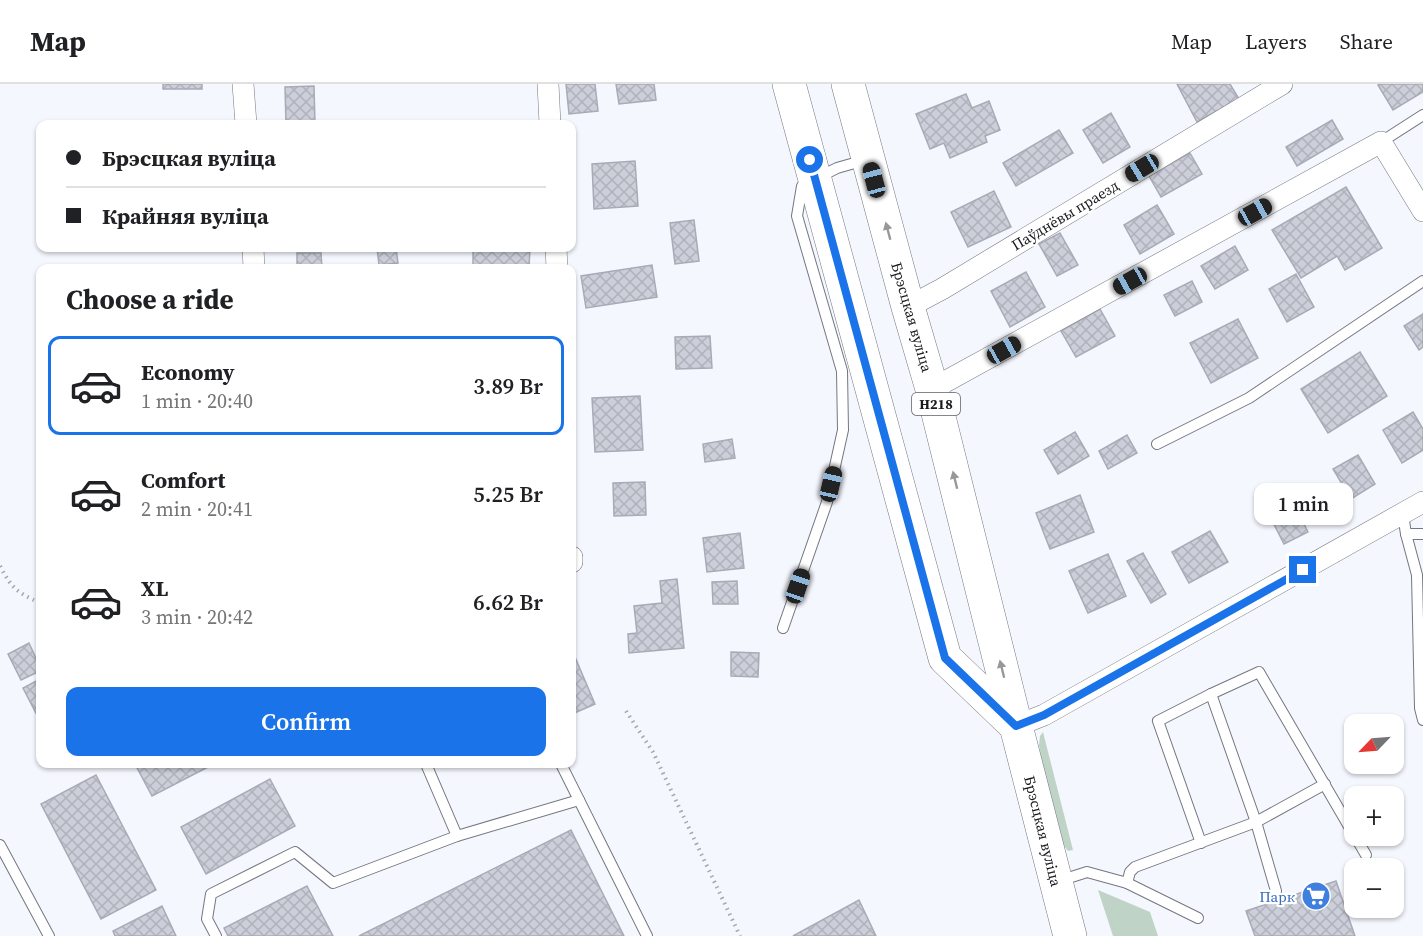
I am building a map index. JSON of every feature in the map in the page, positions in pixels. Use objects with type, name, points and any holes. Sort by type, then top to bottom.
[{"type":"main road","points":[[789,84],[945,658],[1016,726]]},
{"type":"main road","name":"Брэсцкая вуліца","points":[[848,84],[908,307],[933,389],[1070,936]]},
{"type":"street","points":[[243,84],[246,120]]},
{"type":"street","points":[[548,84],[550,120]]},
{"type":"street","name":"Паўднёвы праезд","points":[[908,307],[962,277],[1282,84]]},
{"type":"street","points":[[933,389],[1381,142],[1423,210]]},
{"type":"street","points":[[1016,726],[1044,715],[1405,524],[1423,502]]},
{"type":"lane","points":[[1381,142],[1423,115]]},
{"type":"lane","points":[[783,628],[827,502],[843,430],[842,371],[797,216],[802,186],[837,168],[869,159]]},
{"type":"lane","points":[[1156,444],[1249,398],[1423,282]]},
{"type":"lane","points":[[1405,524],[1423,534]]},
{"type":"lane","points":[[1405,524],[1417,574],[1420,708],[1423,720]]},
{"type":"lane","points":[[1201,843],[1158,721],[1259,672],[1344,816]]},
{"type":"lane","points":[[1211,694],[1256,822],[1276,891]]},
{"type":"lane","points":[[428,768],[457,836]]},
{"type":"lane","points":[[563,768],[647,936]]},
{"type":"lane","points":[[1127,883],[1130,872],[1135,867],[1256,822],[1325,784]]},
{"type":"lane","points":[[216,936],[207,919],[211,894],[295,852],[333,883],[457,836],[579,800]]},
{"type":"lane","points":[[0,845],[49,936]]},
{"type":"lane","points":[[1361,846],[1366,855]]},
{"type":"lane","points":[[1056,882],[1087,872],[1127,883],[1198,918]]},
{"type":"path","points":[[0,566],[9,583],[24,596],[36,601]]},
{"type":"path","points":[[626,711],[653,752],[740,936]]},
{"type":"green space","points":[[1043,732],[1073,850],[1068,851],[1062,843],[1039,745]]},
{"type":"green space","points":[[1098,890],[1150,912],[1158,936],[1113,936]]},
{"type":"building","points":[[163,84],[202,84],[202,89],[163,89]]},
{"type":"building","points":[[566,84],[595,84],[598,111],[569,114]]},
{"type":"building","points":[[616,84],[654,84],[656,100],[619,104]]},
{"type":"building","points":[[1177,84],[1230,84],[1239,99],[1197,122]]},
{"type":"building","points":[[1423,84],[1423,92],[1393,110],[1378,85]]},
{"type":"building","points":[[314,86],[315,120],[286,120],[285,87]]},
{"type":"building","points":[[966,94],[972,108],[989,101],[1000,130],[985,136],[987,142],[950,158],[944,143],[930,149],[916,114]]},
{"type":"building","points":[[1111,113],[1130,147],[1103,163],[1083,130]]},
{"type":"building","points":[[1332,120],[1343,139],[1297,166],[1286,147]]},
{"type":"building","points":[[1059,130],[1073,153],[1016,186],[1003,163]]},
{"type":"building","points":[[1190,153],[1202,174],[1161,197],[1149,176]]},
{"type":"building","points":[[635,161],[638,206],[594,209],[592,164]]},
{"type":"building","points":[[1346,187],[1382,248],[1345,270],[1337,256],[1301,278],[1272,230]]},
{"type":"building","points":[[994,191],[1011,227],[968,247],[951,212]]},
{"type":"building","points":[[1157,205],[1174,234],[1140,254],[1124,225]]},
{"type":"building","points":[[694,220],[699,261],[675,264],[670,223]]},
{"type":"building","points":[[1060,233],[1078,265],[1057,276],[1039,244]]},
{"type":"building","points":[[1235,246],[1248,270],[1215,289],[1201,266]]},
{"type":"building","points":[[377,252],[397,252],[398,263],[379,264]]},
{"type":"building","points":[[473,252],[530,252],[529,264],[473,264]]},
{"type":"building","points":[[297,253],[321,253],[322,264],[297,264]]},
{"type":"building","points":[[652,265],[657,297],[586,308],[581,276]]},
{"type":"building","points":[[1026,272],[1045,307],[1010,327],[991,291]]},
{"type":"building","points":[[1296,274],[1314,307],[1287,322],[1269,289]]},
{"type":"building","points":[[1192,281],[1202,302],[1175,316],[1164,295]]},
{"type":"building","points":[[1100,309],[1115,336],[1076,357],[1061,331]]},
{"type":"building","points":[[1423,314],[1423,347],[1419,350],[1404,326]]},
{"type":"building","points":[[1238,319],[1258,358],[1211,383],[1190,343]]},
{"type":"building","points":[[710,336],[712,368],[676,369],[675,337]]},
{"type":"building","points":[[1360,352],[1387,396],[1328,433],[1301,389]]},
{"type":"building","points":[[640,396],[643,450],[595,452],[592,398]]},
{"type":"building","points":[[1413,412],[1423,429],[1423,450],[1402,463],[1383,430]]},
{"type":"building","points":[[1075,432],[1089,456],[1058,474],[1044,450]]},
{"type":"building","points":[[1127,435],[1137,453],[1108,469],[1099,451]]},
{"type":"building","points":[[732,439],[735,458],[705,462],[703,444]]},
{"type":"building","points":[[1358,455],[1375,484],[1351,499],[1333,469]]},
{"type":"building","points":[[645,482],[646,515],[614,516],[613,483]]},
{"type":"building","points":[[1287,491],[1308,532],[1284,544],[1263,503]]},
{"type":"building","points":[[1080,495],[1094,532],[1050,549],[1036,513]]},
{"type":"building","points":[[1210,531],[1228,562],[1189,583],[1172,552]]},
{"type":"building","points":[[740,533],[744,568],[707,572],[703,538]]},
{"type":"building","points":[[1143,553],[1166,594],[1151,603],[1127,561]]},
{"type":"building","points":[[1108,554],[1126,596],[1088,613],[1069,571]]},
{"type":"building","points":[[677,579],[684,648],[629,653],[628,634],[637,633],[634,606],[662,603],[660,581]]},
{"type":"building","points":[[737,581],[738,604],[713,604],[712,582]]},
{"type":"building","points":[[29,643],[36,658],[36,673],[21,680],[8,654]]},
{"type":"building","points":[[731,652],[759,653],[758,677],[731,676]]},
{"type":"building","points":[[576,659],[595,704],[576,712]]},
{"type":"building","points":[[36,681],[36,713],[23,688]]},
{"type":"building","points":[[137,768],[206,768],[152,796]]},
{"type":"building","points":[[96,775],[156,890],[101,919],[41,804]]},
{"type":"building","points":[[270,779],[295,826],[206,874],[181,827]]},
{"type":"building","points":[[571,830],[624,936],[359,936]]},
{"type":"building","name":"Парк","points":[[1336,881],[1344,904],[1344,918],[1349,918],[1355,936],[1255,936],[1246,911]]},
{"type":"building","points":[[307,886],[333,936],[228,936],[224,928]]},
{"type":"building","points":[[859,900],[876,936],[793,936]]},
{"type":"building","points":[[162,906],[176,936],[115,936],[113,931]]},
{"type":"place","name":"Парк","points":[[1316,896]]},
{"type":"route","points":[[810,160],[945,658],[1016,726],[1044,715],[1303,570]]}]
